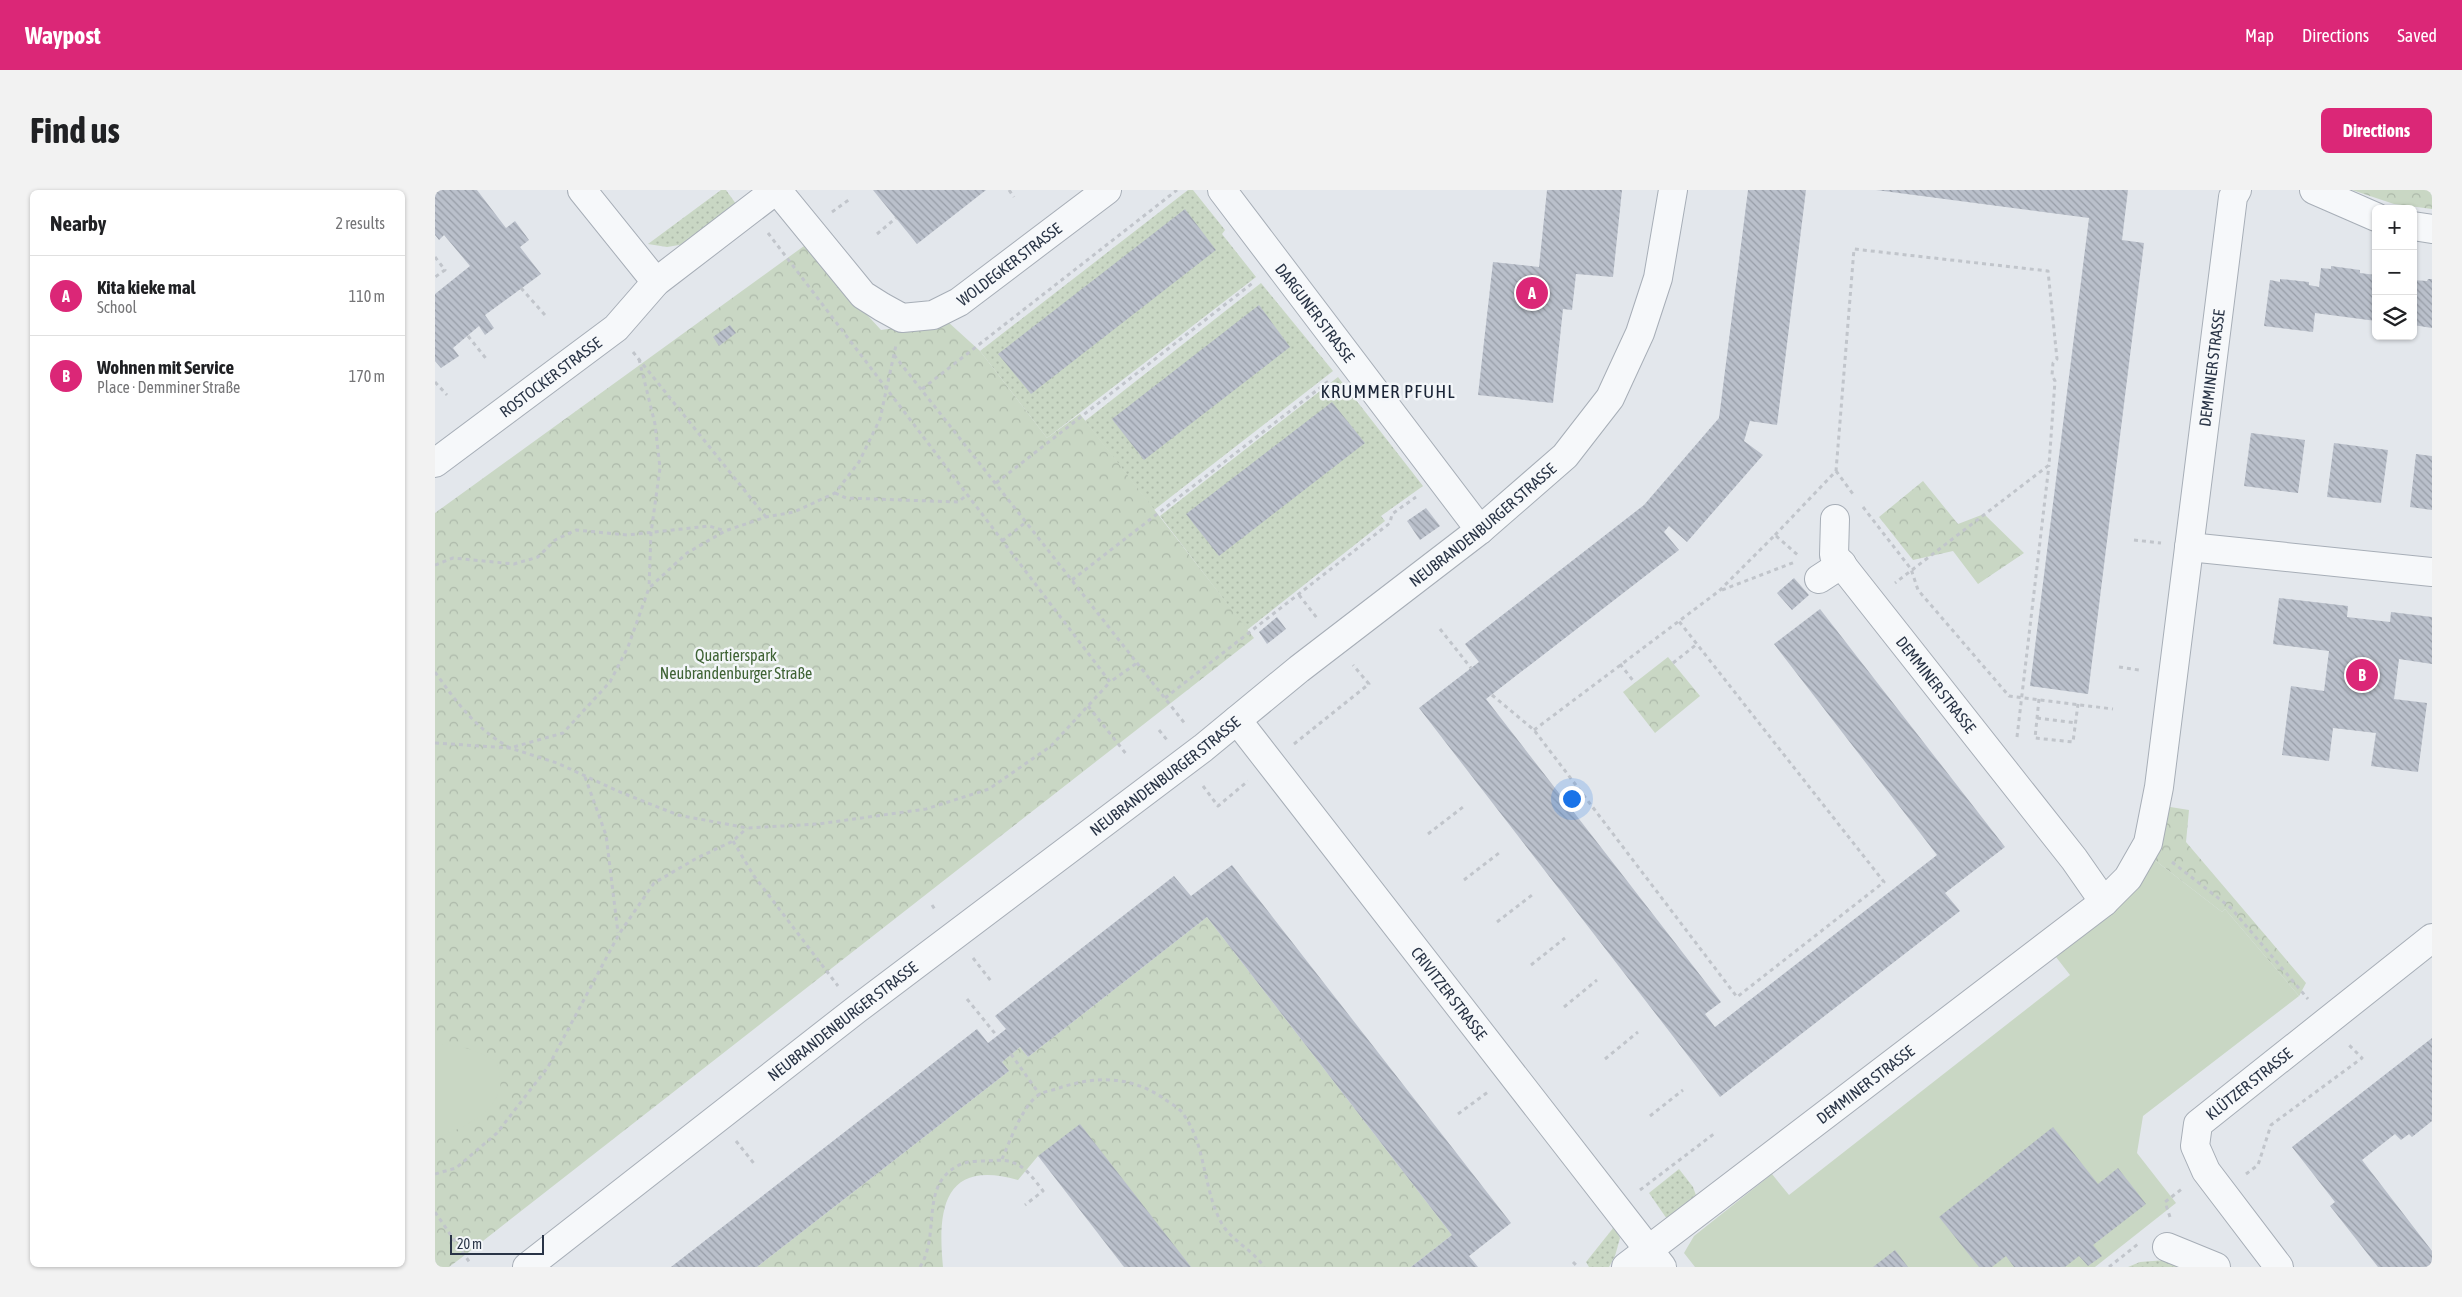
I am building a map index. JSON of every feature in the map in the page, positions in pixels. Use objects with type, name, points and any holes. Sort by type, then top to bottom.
[{"type":"street","points":[[582,190],[656,282]]},
{"type":"street","name":"ROSTOCKER STRASSE","points":[[435,463],[616,328],[656,282],[777,190],[863,295],[902,318]]},
{"type":"street","name":"WOLDEGKER STRASSE","points":[[902,318],[933,315],[959,302],[1107,190]]},
{"type":"street","name":"DARGUNER STRASSE","points":[[1222,190],[1481,530]]},
{"type":"street","name":"NEUBRANDENBURGER STRASSE","points":[[527,1267],[857,1009],[1193,755],[1299,669],[1481,530],[1565,456],[1610,398],[1640,333],[1658,278],[1673,190]]},
{"type":"street","name":"DEMMINER STRASSE","points":[[1626,1267],[1655,1258],[2104,902],[2128,878],[2148,843],[2159,787],[2233,197],[2237,190]]},
{"type":"street","points":[[2314,190],[2372,215]]},
{"type":"street","points":[[2417,227],[2432,229]]},
{"type":"street","points":[[1819,579],[1841,564],[1834,555],[1835,519]]},
{"type":"street","points":[[2189,547],[2432,572]]},
{"type":"street","name":"DEMMINER STRASSE","points":[[1841,564],[2011,782],[2074,859],[2104,902]]},
{"type":"street","name":"CRIVITZER STRASSE","points":[[1237,720],[1655,1258]]},
{"type":"street","name":"KLÜTZER STRASSE","points":[[2279,1267],[2206,1171],[2195,1146],[2199,1124],[2432,938]]},
{"type":"street","points":[[2167,1247],[2216,1267]]},
{"type":"path","points":[[1009,190],[1014,197]]},
{"type":"path","points":[[922,389],[1177,190]]},
{"type":"path","points":[[877,234],[896,218]]},
{"type":"path","points":[[1534,730],[1719,591],[1835,471],[1854,249],[2048,272],[2057,359],[2053,363],[2052,375],[2055,381],[2049,465],[2011,782]]},
{"type":"path","points":[[782,251],[1111,682]]},
{"type":"path","points":[[435,257],[445,270],[435,277]]},
{"type":"path","points":[[996,483],[1278,264]]},
{"type":"path","points":[[521,288],[545,315]]},
{"type":"path","points":[[616,328],[766,517]]},
{"type":"path","points":[[468,336],[488,361]]},
{"type":"path","points":[[649,588],[687,553],[725,531],[766,517],[794,512],[835,492],[859,462],[880,419],[894,354],[1165,698],[1218,806],[1270,762],[1369,684]]},
{"type":"path","points":[[435,743],[510,748],[563,733],[610,682],[628,647],[649,588],[651,533],[660,468],[655,424],[638,358]]},
{"type":"path","points":[[1072,580],[1353,363]]},
{"type":"path","points":[[435,382],[447,395]]},
{"type":"path","points":[[1897,581],[2049,465]]},
{"type":"path","points":[[1835,471],[1911,569],[1918,590],[2009,696],[2113,709]]},
{"type":"path","points":[[1165,698],[1390,523],[1392,514],[1442,478]]},
{"type":"path","points":[[835,492],[846,498],[958,502],[967,495]]},
{"type":"path","points":[[1002,541],[1026,522]]},
{"type":"path","points":[[435,564],[453,558],[514,564],[538,557],[555,540],[576,530],[627,535],[709,526],[725,531]]},
{"type":"path","points":[[1719,591],[1803,559],[1775,535]]},
{"type":"path","points":[[2134,540],[2157,543]]},
{"type":"path","points":[[1492,695],[1534,730],[1737,997],[1884,882],[1678,620]]},
{"type":"path","points":[[1440,629],[1471,668]]},
{"type":"path","points":[[1673,663],[1697,644]]},
{"type":"path","points":[[435,672],[465,714],[498,741],[510,748],[557,763],[678,815],[747,828],[818,824],[927,809],[989,789],[1051,746],[1111,682],[1137,663]]},
{"type":"path","points":[[1620,664],[1635,683]]},
{"type":"path","points":[[2119,666],[2139,670]]},
{"type":"path","points":[[2039,700],[2035,738],[2073,742],[2078,704]]},
{"type":"path","points":[[1088,706],[1127,755]]},
{"type":"path","points":[[2037,718],[2076,723]]},
{"type":"path","points":[[585,776],[606,835],[619,934]]},
{"type":"path","points":[[1428,834],[1463,807]]},
{"type":"path","points":[[435,1174],[456,1168],[497,1133],[542,1075],[619,934],[654,883],[697,858],[733,841],[747,828]]},
{"type":"path","points":[[733,841],[754,876],[857,1009]]},
{"type":"path","points":[[2148,843],[2231,908],[2328,1022],[2362,1058],[2271,1125],[2258,1165],[2223,1193]]},
{"type":"path","points":[[1464,880],[1499,853]]},
{"type":"path","points":[[1497,922],[1532,895]]},
{"type":"path","points":[[1531,966],[1565,938]]},
{"type":"path","points":[[1564,1007],[1597,980]]},
{"type":"path","points":[[967,999],[997,1036]]},
{"type":"path","points":[[1605,1059],[1638,1032]]},
{"type":"path","points":[[1011,1054],[1040,1094]]},
{"type":"path","points":[[1458,1114],[1512,1073]]},
{"type":"path","points":[[1002,1159],[1015,1129],[1032,1102],[1040,1094],[1082,1081],[1127,1080],[1155,1093],[1179,1109],[1194,1130],[1211,1195],[1223,1225],[1264,1267]]},
{"type":"path","points":[[1650,1116],[1683,1090]]},
{"type":"path","points":[[1617,1208],[1715,1133]]},
{"type":"path","points":[[920,1267],[925,1259],[931,1234],[933,1196],[945,1176],[964,1163],[1002,1159],[1019,1164],[1043,1191],[1025,1205]]},
{"type":"path","points":[[435,1212],[470,1263]]},
{"type":"path","points":[[1573,1262],[1578,1267]]},
{"type":"green space","points":[[721,190],[726,190],[736,204],[685,244],[667,247],[648,244]]},
{"type":"green space","points":[[1188,190],[1193,190],[1225,230],[1222,234],[1256,277],[1047,438],[980,351]]},
{"type":"green space","points":[[2352,190],[2432,190],[2432,209],[2417,207],[2417,205],[2394,204]]},
{"type":"green space","name":"Quartierspark Neubrandenburger Straße","points":[[804,246],[881,330],[947,321],[980,351],[1047,438],[1080,414],[1254,638],[465,1255],[449,1267],[435,1267],[435,513]]},
{"type":"green space","points":[[1261,283],[1333,371],[1154,510],[1085,421]]},
{"type":"green space","points":[[1338,377],[1423,486],[1381,516],[1385,521],[1247,630],[1160,516]]},
{"type":"green space","points":[[1923,481],[1958,524],[1984,514],[2024,553],[1978,584],[1953,551],[1913,560],[1879,517]]},
{"type":"green space","points":[[1668,657],[1700,696],[1655,733],[1623,692]]},
{"type":"green space","points":[[2164,806],[2189,810],[2186,842],[2306,983],[2299,996],[2225,909],[2222,912],[2152,858]]},
{"type":"green space","points":[[2152,858],[2222,912],[2225,909],[2299,996],[2143,1116],[2137,1153],[2176,1203],[2095,1267],[1695,1267],[1684,1253],[1694,1236],[1772,1174],[1789,1195],[2070,975],[2056,957],[2098,924],[2123,901],[2134,889]]},
{"type":"green space","points":[[1207,917],[1452,1235],[1411,1267],[1191,1267],[1038,1156],[1018,1180],[994,1175],[975,1176],[961,1182],[951,1193],[945,1208],[942,1225],[943,1267],[757,1267],[1009,1071],[1002,1062],[1020,1047],[1028,1057]]},
{"type":"green space","points":[[435,1044],[452,1045],[467,1049],[497,1062],[501,1082],[496,1098],[483,1114],[464,1126],[435,1138]]},
{"type":"green space","points":[[1679,1169],[1693,1187],[1698,1201],[1667,1219],[1649,1193]]},
{"type":"green space","points":[[1614,1227],[1620,1238],[1615,1256],[1609,1267],[1589,1267],[1586,1262]]},
{"type":"green space","points":[[2166,1260],[2195,1267],[2128,1267],[2140,1262]]},
{"type":"building","points":[[435,190],[477,190],[506,228],[515,221],[529,240],[520,247],[541,274],[485,315],[494,328],[485,335],[479,326],[453,348],[459,356],[441,368],[435,361],[435,294],[470,266],[444,235],[439,240],[435,235]]},
{"type":"building","points":[[873,190],[986,190],[917,244]]},
{"type":"building","points":[[1547,190],[1622,190],[1613,277],[1576,274],[1572,310],[1563,309],[1553,403],[1478,395],[1493,262],[1539,267]]},
{"type":"building","points":[[1748,190],[1806,190],[1777,425],[1750,421],[1744,441],[1763,455],[1687,542],[1669,526],[1664,532],[1679,550],[1486,699],[1721,1002],[1705,1014],[1715,1027],[1937,855],[1774,644],[1820,609],[2005,847],[1945,893],[1960,911],[1720,1097],[1419,708],[1479,662],[1465,644],[1644,505],[1719,418]]},
{"type":"building","points":[[1876,190],[2128,190],[2122,240],[2144,243],[2088,694],[2030,686],[2089,218]]},
{"type":"building","points":[[1185,209],[1216,250],[1031,394],[998,354]]},
{"type":"building","points":[[2331,266],[2360,270],[2360,273],[2372,274],[2372,320],[2315,313],[2313,332],[2264,326],[2270,280],[2280,282],[2280,279],[2309,282],[2309,285],[2319,287],[2321,268],[2331,269]]},
{"type":"building","points":[[2432,279],[2432,328],[2417,326],[2417,280],[2427,281]]},
{"type":"building","points":[[1259,305],[1290,347],[1144,460],[1112,419]]},
{"type":"building","points":[[730,325],[736,333],[719,346],[713,337]]},
{"type":"building","points":[[1332,402],[1365,443],[1219,556],[1186,514]]},
{"type":"building","points":[[2251,433],[2305,440],[2298,493],[2244,486]]},
{"type":"building","points":[[2334,443],[2388,450],[2381,503],[2327,497]]},
{"type":"building","points":[[2416,454],[2432,456],[2432,510],[2410,507]]},
{"type":"building","points":[[1426,508],[1440,526],[1420,540],[1407,521]]},
{"type":"building","points":[[1794,578],[1809,595],[1792,610],[1777,593]]},
{"type":"building","points":[[2279,598],[2348,606],[2347,617],[2390,622],[2391,612],[2432,617],[2432,664],[2399,659],[2394,699],[2427,703],[2418,772],[2371,766],[2376,733],[2333,728],[2329,761],[2282,755],[2291,686],[2324,691],[2329,651],[2273,644]]},
{"type":"building","points":[[1277,617],[1286,629],[1267,644],[1259,632]]},
{"type":"building","points":[[1232,865],[1511,1223],[1469,1256],[1478,1267],[1411,1267],[1452,1235],[1207,917],[1028,1057],[1020,1047],[1002,1062],[1009,1071],[757,1267],[671,1267],[977,1029],[988,1043],[1006,1029],[995,1016],[1174,876],[1191,896]]},
{"type":"building","points":[[2432,1038],[2432,1121],[2412,1137],[2409,1134],[2401,1140],[2395,1134],[2362,1160],[2432,1251],[2432,1267],[2378,1267],[2330,1206],[2335,1202],[2292,1147]]},
{"type":"building","points":[[1080,1124],[1191,1267],[1124,1267],[1038,1156]]},
{"type":"building","points":[[2053,1127],[2098,1184],[2118,1168],[2146,1204],[2093,1245],[2102,1256],[2088,1266],[2079,1256],[2065,1267],[2014,1267],[2006,1256],[1992,1267],[1979,1267],[1939,1217]]},
{"type":"building","points":[[1895,1250],[1908,1267],[1873,1267]]},
{"type":"place","name":"Kita kieke mal","points":[[1532,293]]},
{"type":"place","name":"Wohnen mit Service","points":[[2362,675]]},
{"type":"district","name":"KRUMMER PFUHL","points":[[1388,391]]}]
